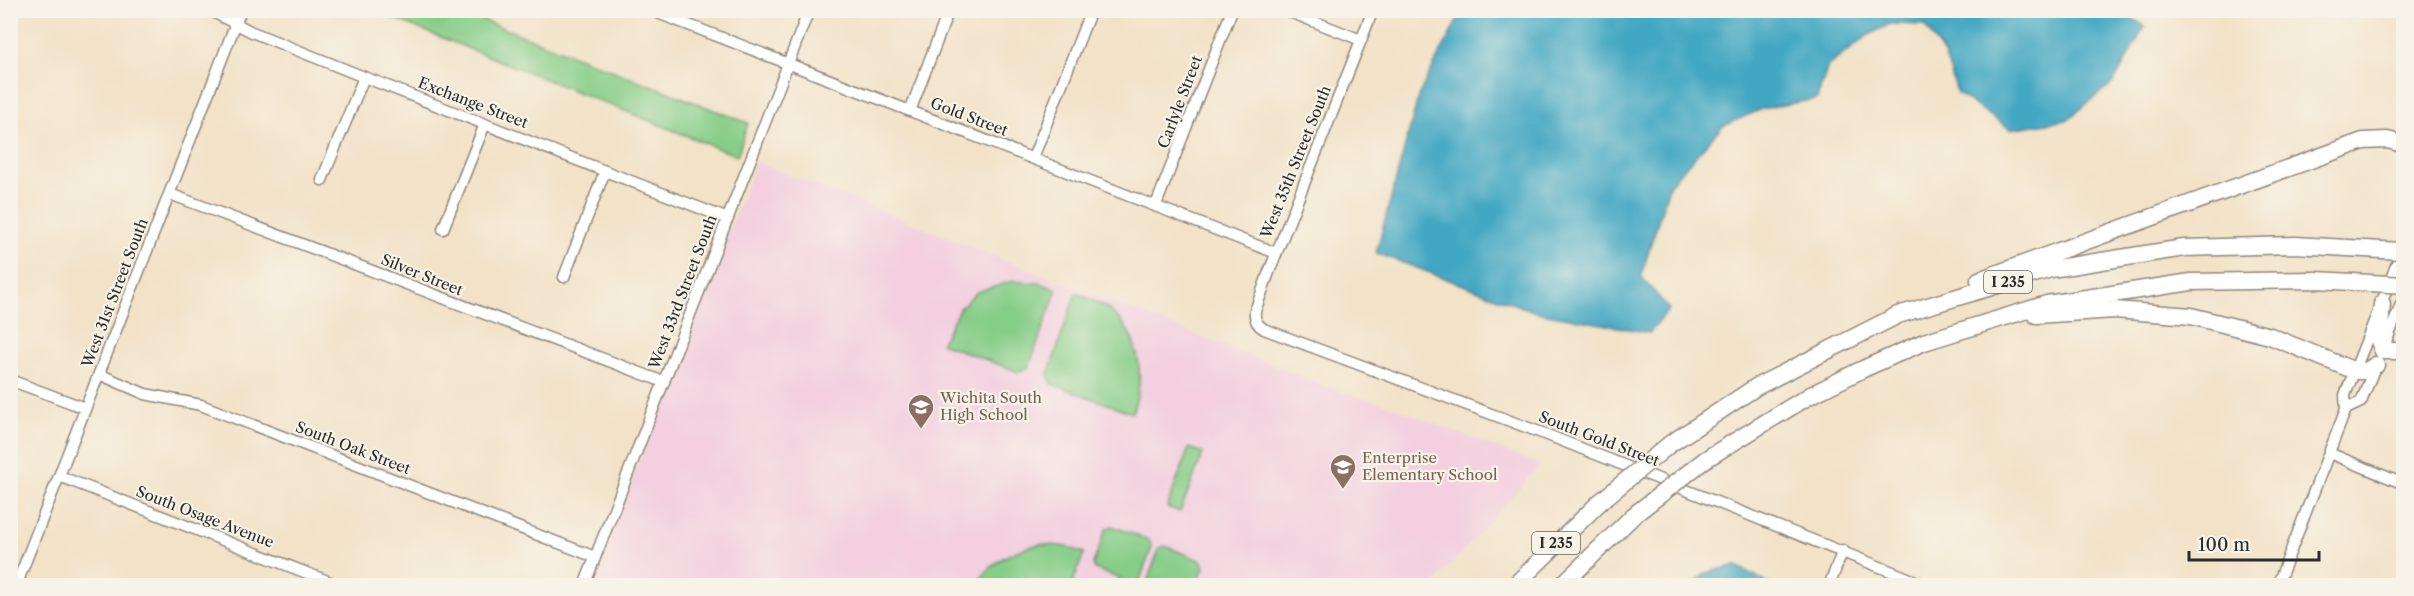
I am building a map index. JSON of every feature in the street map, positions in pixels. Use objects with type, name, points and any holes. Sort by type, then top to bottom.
[{"type":"highway","points":[[1924,307],[1981,279],[2363,141],[2387,140],[2403,144]]},
{"type":"highway","name":"I 235","points":[[1514,585],[1600,502],[1670,444],[1756,387],[1898,315],[2051,269],[2184,248],[2295,245],[2403,250]]},
{"type":"highway","name":"I 235","points":[[1561,585],[1634,516],[1706,459],[1809,396],[1924,342],[2047,304],[2191,282],[2316,280],[2403,285]]},
{"type":"highway","points":[[2379,358],[2382,304]]},
{"type":"highway","points":[[1988,322],[2031,315],[2115,310],[2191,316],[2270,336],[2355,371],[2366,371],[2379,358],[2403,351]]},
{"type":"street","name":"Exchange Street","points":[[209,10],[237,22],[252,32],[728,219]]},
{"type":"street","name":"West 31st Street South","points":[[16,585],[242,10]]},
{"type":"street","name":"Gold Street","points":[[650,10],[1276,253]]},
{"type":"street","name":"West 33rd Street South","points":[[584,585],[809,10]]},
{"type":"street","points":[[910,111],[949,10]]},
{"type":"street","points":[[1034,158],[1091,10]]},
{"type":"street","name":"Carlyle Street","points":[[1156,205],[1232,10]]},
{"type":"street","points":[[1285,10],[1361,40]]},
{"type":"street","name":"West 35th Street South","points":[[1258,325],[1255,311],[1276,253],[1373,10]]},
{"type":"street","points":[[322,180],[364,77]]},
{"type":"street","points":[[443,229],[485,124]]},
{"type":"street","points":[[564,277],[605,171]]},
{"type":"street","name":"Silver Street","points":[[170,194],[664,382]]},
{"type":"street","points":[[2277,585],[2346,409],[2345,395],[2403,250]]},
{"type":"street","points":[[2346,409],[2361,402],[2403,297]]},
{"type":"street","name":"South Gold Street","points":[[1258,325],[1320,352],[1550,436],[1928,585]]},
{"type":"street","name":"South Oak Street","points":[[99,374],[145,394],[208,407],[595,557]]},
{"type":"street","points":[[10,380],[85,408]]},
{"type":"street","points":[[2329,453],[2403,484]]},
{"type":"street","name":"South Osage Avenue","points":[[59,476],[340,585]]},
{"type":"street","points":[[1829,585],[1843,550]]},
{"type":"shaded area","name":"Wichita South High School","points":[[756,162],[1341,392],[1383,403],[1540,465],[1433,585],[591,586]]},
{"type":"green space","points":[[375,11],[459,11],[748,123],[737,156]]},
{"type":"green space","points":[[1013,281],[1039,283],[1057,289],[1029,367],[1019,372],[941,343],[960,308],[977,292]]},
{"type":"green space","points":[[1076,293],[1102,305],[1115,315],[1132,339],[1137,353],[1139,383],[1132,413],[1052,384],[1048,375]]},
{"type":"green space","points":[[1189,448],[1203,453],[1180,512],[1167,507]]},
{"type":"green space","points":[[1112,526],[1149,540],[1152,547],[1139,582],[1133,584],[1095,569],[1093,564],[1106,529]]},
{"type":"green space","points":[[1040,544],[1068,547],[1084,553],[1072,585],[977,585],[996,563],[1012,553]]},
{"type":"green space","points":[[1165,546],[1202,561],[1204,567],[1197,585],[1146,585],[1159,549]]},
{"type":"water","points":[[2117,10],[2145,26],[2114,82],[2067,120],[2010,129],[1958,94],[1944,54],[1924,25],[1890,24],[1869,35],[1828,66],[1817,99],[1762,109],[1723,126],[1670,184],[1641,276],[1669,309],[1650,333],[1536,312],[1376,253],[1419,94],[1462,11]]},
{"type":"water","points":[[1735,565],[1772,585],[1693,585],[1706,573]]},
{"type":"place","name":"Wichita South High School","points":[[921,430]]},
{"type":"place","name":"Enterprise Elementary School","points":[[1343,490]]}]
